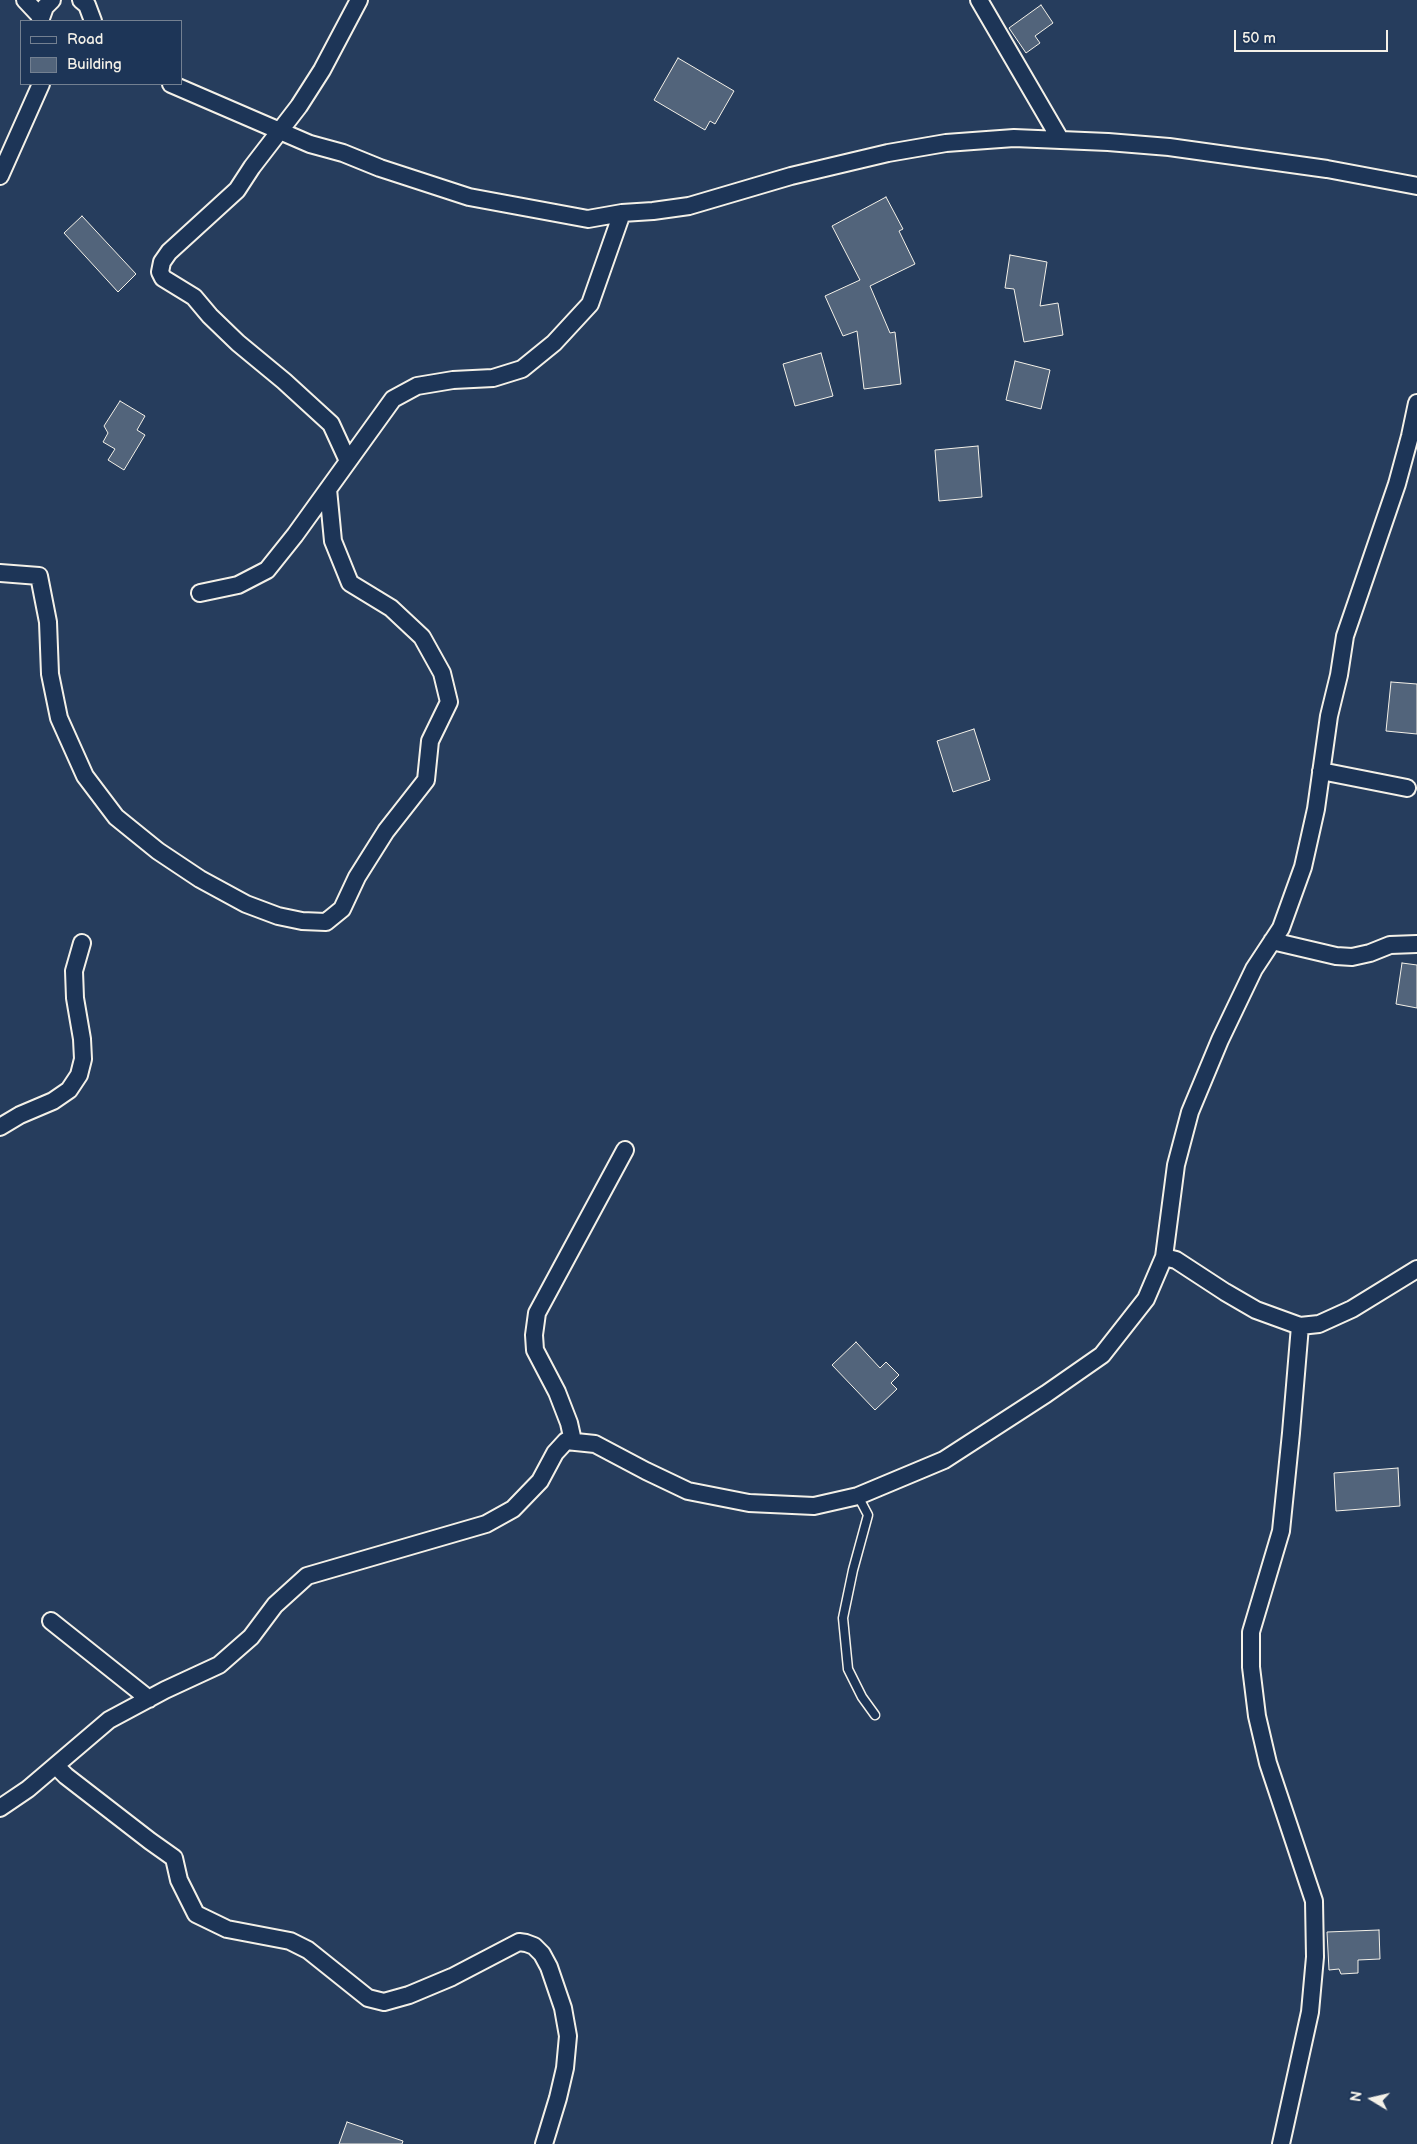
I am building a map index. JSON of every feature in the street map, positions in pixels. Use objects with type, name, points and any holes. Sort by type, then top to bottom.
[{"type":"street","points":[[25,0],[40,19],[45,7],[52,0]]},
{"type":"street","points":[[81,0],[92,14],[93,20]]},
{"type":"street","points":[[348,461],[331,424],[284,381],[238,343],[210,316],[194,297],[164,278],[160,272],[162,262],[169,252],[237,190],[299,106],[322,70],[359,0]]},
{"type":"street","points":[[978,0],[1060,139]]},
{"type":"street","points":[[0,176],[41,85]]},
{"type":"street","points":[[173,85],[310,144],[343,153],[380,168],[469,197],[588,219],[622,213],[689,206],[840,163],[908,150],[946,143],[1014,138],[1108,142],[1187,150],[1327,169],[1417,186]]},
{"type":"street","points":[[200,593],[238,585],[267,570],[393,399],[417,386],[453,380],[493,378],[522,369],[554,343],[590,304],[622,213]]},
{"type":"street","points":[[0,1808],[28,1789],[109,1720],[219,1665],[251,1637],[275,1605],[307,1576],[486,1524],[513,1509],[540,1481],[555,1453],[566,1441],[594,1444],[646,1472],[688,1491],[749,1503],[814,1506],[858,1496],[944,1460],[1102,1355],[1146,1299],[1164,1257],[1176,1165],[1190,1112],[1220,1040],[1254,970],[1281,928],[1302,867],[1316,809],[1345,636],[1397,484],[1417,403]]},
{"type":"street","points":[[0,573],[39,576],[48,622],[50,674],[59,718],[85,776],[116,817],[158,851],[200,879],[246,904],[278,916],[302,921],[326,922],[342,909],[357,877],[386,830],[426,780],[430,741],[448,702],[442,673],[422,637],[391,608],[350,583],[333,541],[328,489]]},
{"type":"street","points":[[1321,771],[1407,788]]},
{"type":"street","points":[[1272,941],[1336,956],[1352,957],[1370,953],[1390,945],[1417,944]]},
{"type":"street","points":[[0,1127],[20,1115],[53,1101],[69,1090],[79,1075],[83,1059],[82,1038],[75,998],[74,971],[82,943]]},
{"type":"street","points":[[573,1441],[569,1423],[557,1392],[535,1350],[534,1335],[537,1313],[625,1150]]},
{"type":"street","points":[[1164,1257],[1176,1260],[1256,1310],[1300,1326],[1319,1324],[1352,1309],[1417,1270]]},
{"type":"street","points":[[1281,2144],[1310,2012],[1315,1957],[1314,1901],[1268,1763],[1257,1716],[1251,1667],[1251,1632],[1280,1531],[1300,1326]]},
{"type":"street","points":[[51,1621],[149,1699]]},
{"type":"street","points":[[56,1766],[150,1842],[174,1858],[179,1880],[196,1914],[227,1929],[290,1941],[308,1950],[368,1998],[384,2002],[408,1995],[452,1977],[519,1942],[534,1946],[542,1954],[549,1968],[563,2008],[568,2036],[558,2098],[544,2144]]},
{"type":"lane","points":[[858,1496],[868,1515],[853,1570],[843,1618],[848,1670],[862,1697],[875,1715]]},
{"type":"building","points":[[1041,5],[1053,23],[1035,36],[1040,43],[1026,53],[1009,28]]},
{"type":"building","points":[[678,58],[734,91],[715,124],[710,121],[705,130],[654,100]]},
{"type":"building","points":[[886,197],[903,229],[899,231],[915,264],[870,286],[890,333],[895,332],[901,384],[864,389],[857,331],[843,336],[825,296],[860,280],[832,226]]},
{"type":"building","points":[[82,216],[136,274],[118,292],[64,233]]},
{"type":"building","points":[[1010,255],[1047,262],[1040,306],[1058,303],[1063,335],[1024,342],[1014,289],[1005,288]]},
{"type":"building","points":[[821,353],[833,396],[795,406],[783,364]]},
{"type":"building","points":[[1015,361],[1050,370],[1041,409],[1006,400]]},
{"type":"building","points":[[120,401],[145,416],[137,430],[145,435],[124,470],[108,460],[115,449],[103,442],[108,433],[104,426]]},
{"type":"building","points":[[978,446],[982,497],[939,501],[935,450]]},
{"type":"building","points":[[1391,682],[1417,684],[1417,734],[1386,731]]},
{"type":"building","points":[[974,729],[990,780],[953,792],[937,741]]},
{"type":"building","points":[[1402,963],[1417,965],[1417,1008],[1396,1004]]},
{"type":"building","points":[[856,1342],[880,1368],[886,1362],[899,1375],[891,1383],[897,1389],[875,1410],[832,1365]]},
{"type":"building","points":[[1398,1468],[1400,1506],[1336,1511],[1334,1473]]},
{"type":"building","points":[[1379,1930],[1380,1959],[1358,1960],[1358,1973],[1341,1974],[1339,1969],[1329,1970],[1327,1932]]},
{"type":"building","points":[[347,2122],[403,2141],[402,2144],[339,2144]]}]
